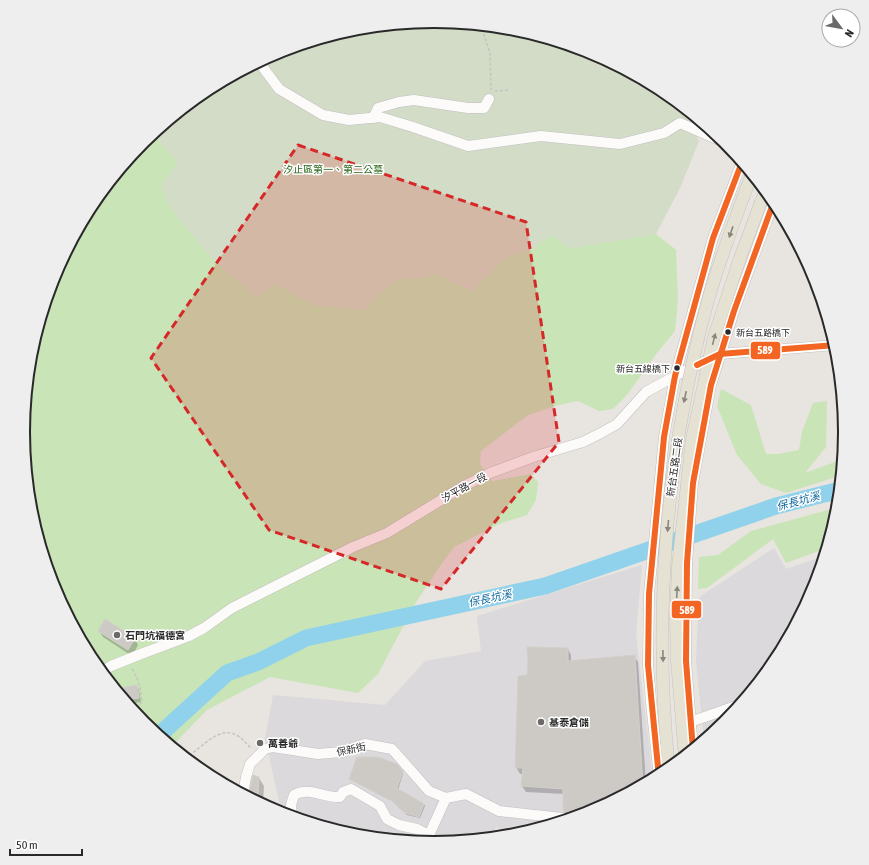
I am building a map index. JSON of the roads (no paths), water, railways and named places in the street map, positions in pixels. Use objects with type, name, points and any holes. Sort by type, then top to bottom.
[{"type":"main road","name":"新台五路二段","points":[[668,762],[664,710],[662,616],[671,487],[682,413],[708,302],[750,180]]},
{"type":"main road","name":"新台五路二段","points":[[684,750],[677,661],[676,619],[678,566],[692,439],[716,330],[740,258],[763,198]]},
{"type":"street","points":[[263,67],[279,89],[323,115],[348,120],[380,117],[468,146],[541,136],[620,144],[664,133],[680,123],[710,136]]},
{"type":"street","points":[[372,118],[378,108],[399,102],[414,100],[468,108],[484,108],[489,99]]},
{"type":"street","points":[[658,770],[648,665],[649,594],[664,437],[675,376],[713,238],[740,167]]},
{"type":"street","points":[[692,744],[686,660],[687,563],[693,483],[711,385],[720,354],[771,209]]},
{"type":"street","name":"汐平路一段","points":[[107,669],[124,660],[189,636],[204,628],[232,608],[353,547],[387,533],[464,486],[490,473],[533,457],[583,442],[601,433],[616,424],[646,392],[720,354],[829,346]]},
{"type":"street","points":[[690,722],[731,708]]},
{"type":"street","name":"保新街","points":[[244,789],[250,764],[265,749],[273,747],[318,754],[341,752],[365,744],[392,749],[430,791],[446,798]]},
{"type":"street","points":[[291,811],[294,795],[300,792],[312,791],[331,798],[340,797],[343,792],[352,789],[380,806],[387,819],[399,825],[417,829],[426,837]]},
{"type":"street","points":[[430,837],[446,798],[466,794],[499,811],[559,818]]},
{"type":"waterway","name":"保長坑溪","points":[[162,732],[227,673],[258,662],[306,638],[545,586],[776,506],[835,491]]},
{"type":"place","name":"新台五路橋下","points":[[728,332]]},
{"type":"place","name":"新台五線橋下","points":[[677,368]]},
{"type":"place","name":"石門坑福德宮","points":[[117,635]]},
{"type":"place","name":"基泰倉儲","points":[[541,722]]},
{"type":"place","name":"萬善爺","points":[[260,743]]},
{"type":"park label","name":"汐止區第一、第二公墓","points":[[333,169]]}]
